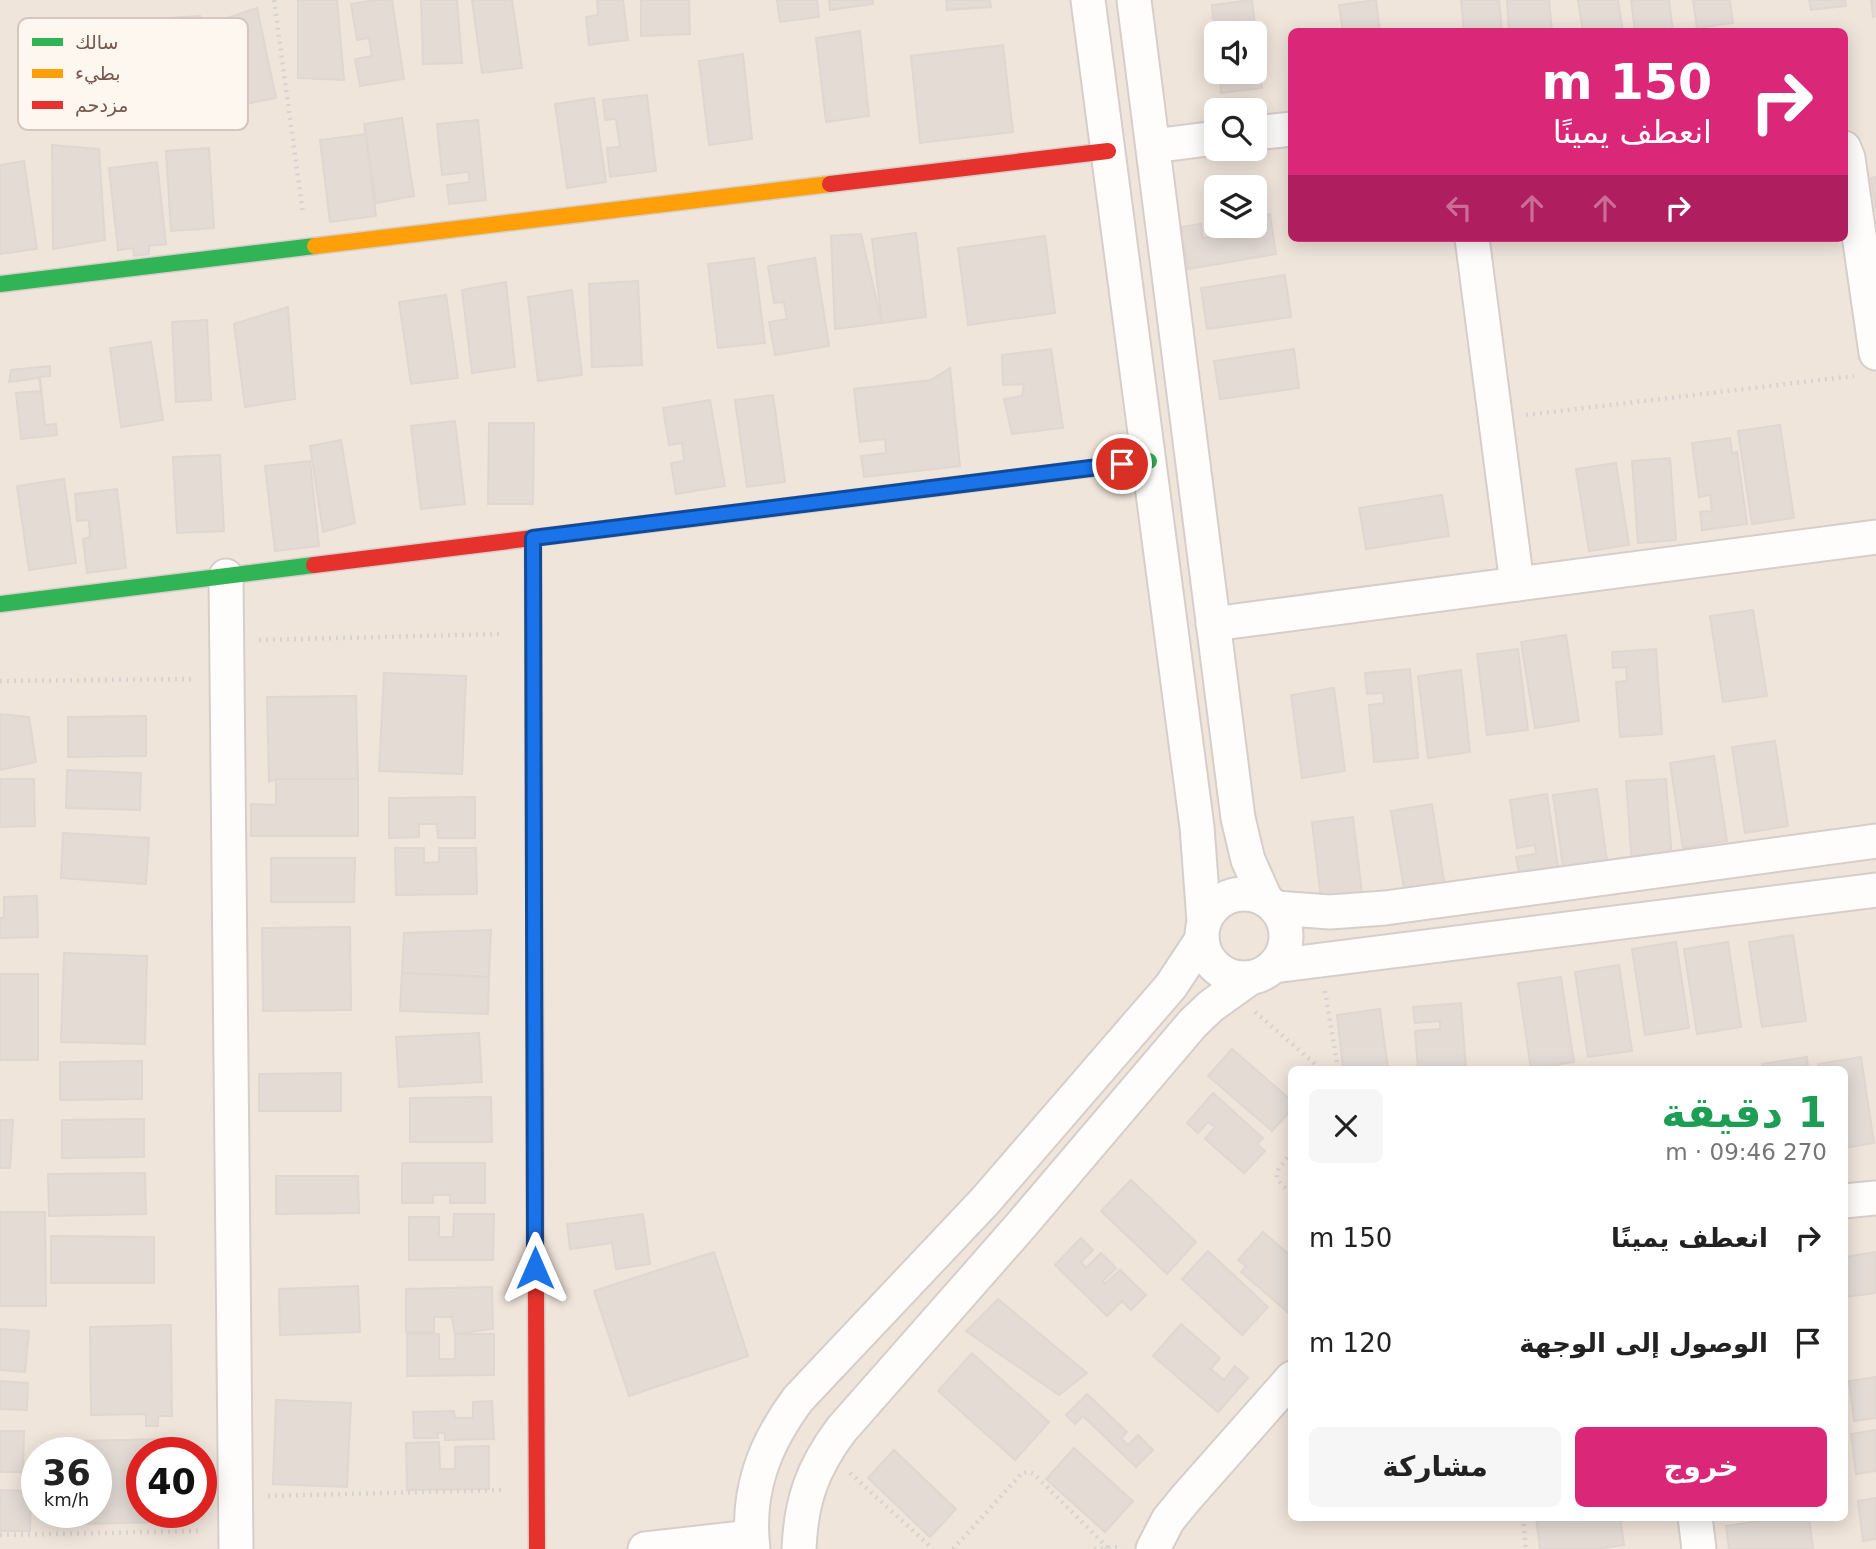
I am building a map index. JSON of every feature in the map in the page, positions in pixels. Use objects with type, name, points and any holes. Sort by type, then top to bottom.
[{"type":"street","points":[[1088,0],[1197,827],[1204,951],[1209,961],[1228,976],[1252,978],[1320,959],[1876,890]]},
{"type":"street","points":[[799,1549],[805,1498],[826,1451],[841,1430],[1017,1230],[1177,1041],[1211,1006],[1281,955],[1285,943],[1283,919],[1271,904],[1252,870],[1242,839],[1134,0]]},
{"type":"street","points":[[1267,132],[1288,129]]},
{"type":"street","points":[[1153,146],[1204,140]]},
{"type":"street","points":[[0,284],[1108,151]]},
{"type":"street","points":[[1848,158],[1869,364]]},
{"type":"street","points":[[1473,242],[1517,584]]},
{"type":"street","points":[[0,604],[1149,461]]},
{"type":"street","points":[[1213,624],[1876,537]]},
{"type":"street","points":[[533,538],[537,1549]]},
{"type":"street","points":[[226,576],[236,1540]]},
{"type":"street","points":[[645,1549],[752,1543],[752,1507],[757,1478],[766,1450],[780,1423],[985,1202],[1171,986],[1203,930],[1212,908],[1223,899],[1237,894],[1252,894],[1271,904],[1330,912],[1385,908],[1876,841]]},
{"type":"street","points":[[1848,1201],[1876,1198]]},
{"type":"street","points":[[1153,1549],[1168,1520],[1288,1383]]},
{"type":"street","points":[[1696,1521],[1699,1549]]},
{"type":"path","points":[[274,0],[307,247]]},
{"type":"path","points":[[1496,419],[1869,364]]},
{"type":"path","points":[[227,640],[533,633]]},
{"type":"path","points":[[0,681],[227,679]]},
{"type":"path","points":[[1320,959],[1338,1066]]},
{"type":"path","points":[[1252,978],[1319,1066]]},
{"type":"path","points":[[1288,1157],[1276,1176],[1278,1182],[1288,1191]]},
{"type":"path","points":[[826,1451],[933,1549]]},
{"type":"path","points":[[953,1549],[1022,1473],[1028,1472],[1034,1474],[1108,1548]]},
{"type":"path","points":[[236,1497],[536,1489]]},
{"type":"path","points":[[1523,1521],[1526,1549]]},
{"type":"path","points":[[0,1535],[236,1540]]},
{"type":"shaded area","points":[[0,0],[1876,0],[1876,1549],[0,1549]]},
{"type":"building","points":[[298,0],[337,0],[344,80],[298,78]]},
{"type":"building","points":[[392,0],[404,79],[360,86],[355,59],[372,56],[369,38],[357,40],[351,4]]},
{"type":"building","points":[[421,0],[457,0],[462,63],[423,64]]},
{"type":"building","points":[[472,0],[512,0],[522,68],[482,73]]},
{"type":"building","points":[[597,0],[623,0],[628,40],[589,45],[586,17],[598,15]]},
{"type":"building","points":[[641,0],[689,0],[690,34],[641,36]]},
{"type":"building","points":[[777,0],[817,0],[819,17],[780,22]]},
{"type":"building","points":[[829,0],[873,0],[873,4],[830,10]]},
{"type":"building","points":[[946,0],[990,0],[991,7],[947,10]]},
{"type":"building","points":[[1252,0],[1254,21],[1214,21],[1212,5]]},
{"type":"building","points":[[1376,0],[1380,28],[1342,28],[1339,5]]},
{"type":"building","points":[[1461,0],[1499,0],[1502,28],[1464,28]]},
{"type":"building","points":[[1507,0],[1549,0],[1552,28],[1509,28]]},
{"type":"building","points":[[1578,0],[1618,0],[1622,28],[1582,28]]},
{"type":"building","points":[[1631,0],[1669,0],[1672,28],[1634,28]]},
{"type":"building","points":[[1693,0],[1730,0],[1733,23],[1697,28]]},
{"type":"building","points":[[1809,0],[1845,0],[1846,6],[1811,10]]},
{"type":"building","points":[[1871,0],[1876,0],[1876,16],[1873,17]]},
{"type":"building","points":[[257,8],[276,98],[248,103],[248,18],[227,18]]},
{"type":"building","points":[[200,16],[200,18],[169,18]]},
{"type":"building","points":[[860,31],[869,116],[826,122],[816,38]]},
{"type":"building","points":[[1003,45],[1013,132],[920,143],[911,56]]},
{"type":"building","points":[[743,54],[752,139],[709,145],[699,61]]},
{"type":"building","points":[[1220,84],[1262,84],[1262,88],[1221,93]]},
{"type":"building","points":[[647,95],[656,171],[610,177],[607,148],[620,147],[616,119],[605,120],[603,100]]},
{"type":"building","points":[[594,98],[606,182],[567,188],[555,104]]},
{"type":"building","points":[[402,118],[414,196],[376,203],[364,124]]},
{"type":"building","points":[[478,120],[486,200],[449,204],[447,185],[470,182],[468,172],[442,175],[437,124]]},
{"type":"building","points":[[366,134],[376,216],[330,222],[320,140]]},
{"type":"building","points":[[52,145],[99,149],[105,240],[53,249]]},
{"type":"building","points":[[209,148],[214,228],[171,231],[166,151]]},
{"type":"building","points":[[24,161],[37,249],[0,254],[0,165]]},
{"type":"building","points":[[157,162],[166,244],[149,246],[149,254],[134,256],[133,248],[118,250],[109,168]]},
{"type":"building","points":[[1876,177],[1876,212],[1871,178]]},
{"type":"building","points":[[1270,214],[1276,254],[1188,269],[1181,227],[1201,224],[1203,238],[1267,238],[1267,215]]},
{"type":"building","points":[[916,233],[926,317],[882,323],[872,239]]},
{"type":"building","points":[[861,234],[882,323],[835,329],[831,236]]},
{"type":"building","points":[[1045,236],[1055,313],[968,325],[958,248]]},
{"type":"building","points":[[754,258],[765,343],[718,348],[708,264]]},
{"type":"building","points":[[815,258],[829,346],[775,355],[769,322],[787,319],[784,302],[774,303],[768,266]]},
{"type":"building","points":[[1285,275],[1291,317],[1207,329],[1201,288]]},
{"type":"building","points":[[638,281],[642,365],[592,367],[589,284]]},
{"type":"building","points":[[506,282],[515,367],[472,373],[462,290]]},
{"type":"building","points":[[572,290],[582,375],[538,381],[528,297]]},
{"type":"building","points":[[446,295],[458,378],[411,384],[399,302]]},
{"type":"building","points":[[288,307],[295,399],[245,407],[234,324]]},
{"type":"building","points":[[207,320],[211,400],[176,402],[172,322]]},
{"type":"building","points":[[151,342],[163,420],[121,427],[110,348]]},
{"type":"building","points":[[1051,349],[1063,428],[1012,434],[1004,399],[1022,396],[1024,384],[1003,385],[1002,355]]},
{"type":"building","points":[[1294,349],[1299,388],[1220,399],[1214,361]]},
{"type":"building","points":[[50,366],[50,376],[40,377],[45,425],[56,424],[57,435],[21,439],[16,393],[41,391],[39,378],[9,382],[11,370]]},
{"type":"building","points":[[950,368],[960,466],[864,477],[861,456],[886,453],[885,439],[860,442],[854,389],[931,380]]},
{"type":"building","points":[[773,395],[785,482],[747,487],[735,400]]},
{"type":"building","points":[[710,400],[725,486],[676,494],[671,463],[684,461],[682,443],[669,445],[663,408]]},
{"type":"building","points":[[455,421],[465,504],[421,509],[411,426]]},
{"type":"building","points":[[489,423],[534,423],[533,504],[488,504]]},
{"type":"building","points":[[1780,425],[1794,518],[1752,524],[1738,431]]},
{"type":"building","points":[[1730,438],[1732,453],[1737,452],[1747,524],[1702,530],[1700,512],[1712,511],[1710,495],[1699,497],[1692,443]]},
{"type":"building","points":[[341,440],[355,523],[323,532],[310,446]]},
{"type":"building","points":[[220,455],[224,531],[177,533],[173,457]]},
{"type":"building","points":[[1670,458],[1676,540],[1638,543],[1632,461]]},
{"type":"building","points":[[310,461],[319,546],[275,551],[265,466]]},
{"type":"building","points":[[1616,463],[1629,545],[1589,551],[1576,469]]},
{"type":"building","points":[[64,479],[76,563],[29,570],[17,486]]},
{"type":"building","points":[[117,489],[126,568],[87,573],[83,539],[90,537],[89,520],[77,521],[75,494]]},
{"type":"building","points":[[1442,495],[1449,536],[1366,549],[1359,508]]},
{"type":"building","points":[[1753,610],[1767,696],[1723,702],[1710,616]]},
{"type":"building","points":[[1566,635],[1579,721],[1535,728],[1521,642]]},
{"type":"building","points":[[1518,649],[1528,730],[1487,735],[1477,654]]},
{"type":"building","points":[[1656,649],[1662,734],[1620,737],[1616,682],[1627,681],[1626,667],[1613,668],[1612,652]]},
{"type":"building","points":[[1410,669],[1418,758],[1374,762],[1369,705],[1384,703],[1383,693],[1367,694],[1365,673]]},
{"type":"building","points":[[1461,670],[1470,752],[1428,758],[1418,676]]},
{"type":"building","points":[[384,673],[466,676],[462,774],[379,771]]},
{"type":"building","points":[[1334,688],[1345,771],[1302,778],[1291,695]]},
{"type":"building","points":[[356,696],[358,779],[276,779],[269,782],[267,697]]},
{"type":"building","points":[[0,714],[29,717],[36,762],[0,770]]},
{"type":"building","points":[[146,716],[146,756],[68,757],[68,717]]},
{"type":"building","points":[[1775,741],[1788,826],[1745,833],[1732,747]]},
{"type":"building","points":[[1714,756],[1727,841],[1683,848],[1670,763]]},
{"type":"building","points":[[67,770],[141,773],[140,810],[66,808]]},
{"type":"building","points":[[0,779],[34,779],[35,826],[0,827]]},
{"type":"building","points":[[276,779],[358,779],[358,836],[251,836],[251,804],[276,805]]},
{"type":"building","points":[[1666,779],[1672,860],[1632,863],[1626,781]]},
{"type":"building","points":[[1597,789],[1608,868],[1564,874],[1553,795]]},
{"type":"building","points":[[1547,794],[1559,873],[1520,879],[1516,857],[1536,854],[1535,845],[1517,848],[1510,800]]},
{"type":"building","points":[[475,797],[475,838],[438,838],[437,824],[419,824],[419,837],[389,838],[389,798]]},
{"type":"building","points":[[1432,804],[1445,887],[1405,894],[1391,811]]},
{"type":"building","points":[[1353,817],[1363,902],[1322,907],[1312,822]]},
{"type":"building","points":[[63,833],[149,838],[146,884],[61,878]]},
{"type":"building","points":[[395,848],[424,848],[424,863],[439,862],[439,848],[476,848],[477,894],[396,895]]},
{"type":"building","points":[[271,858],[355,858],[354,902],[271,902]]},
{"type":"building","points":[[37,896],[38,937],[0,938],[4,897]]},
{"type":"building","points":[[350,927],[351,1010],[263,1011],[262,928]]},
{"type":"building","points":[[491,930],[489,977],[402,973],[404,933]]},
{"type":"building","points":[[1793,935],[1806,1021],[1762,1027],[1749,942]]},
{"type":"building","points":[[1676,942],[1689,1028],[1645,1035],[1632,949]]},
{"type":"building","points":[[1728,942],[1741,1027],[1697,1034],[1684,949]]},
{"type":"building","points":[[64,953],[147,956],[145,1044],[61,1042]]},
{"type":"building","points":[[1619,965],[1632,1051],[1588,1057],[1575,972]]},
{"type":"building","points":[[402,973],[489,977],[488,1014],[400,1011]]},
{"type":"building","points":[[0,974],[38,974],[38,1060],[0,1060]]},
{"type":"building","points":[[1561,977],[1574,1062],[1531,1066],[1518,983]]},
{"type":"building","points":[[1461,1003],[1466,1066],[1418,1066],[1415,1031],[1440,1029],[1440,1021],[1415,1023],[1413,1007]]},
{"type":"building","points":[[1380,1009],[1388,1066],[1343,1066],[1337,1015]]},
{"type":"building","points":[[479,1033],[482,1082],[399,1087],[396,1037]]},
{"type":"building","points":[[1232,1049],[1288,1098],[1288,1113],[1272,1131],[1208,1076]]},
{"type":"building","points":[[1807,1057],[1808,1066],[1762,1066]]},
{"type":"building","points":[[1861,1057],[1874,1143],[1848,1147],[1848,1066],[1818,1064]]},
{"type":"building","points":[[142,1061],[142,1099],[60,1100],[60,1062]]},
{"type":"building","points":[[341,1073],[341,1111],[259,1111],[259,1074]]},
{"type":"building","points":[[1213,1093],[1263,1138],[1257,1144],[1265,1151],[1244,1173],[1205,1139],[1215,1127],[1208,1122],[1198,1133],[1187,1123]]},
{"type":"building","points":[[491,1097],[492,1142],[410,1142],[410,1098]]},
{"type":"building","points":[[144,1119],[144,1157],[62,1158],[62,1120]]},
{"type":"building","points":[[0,1120],[13,1120],[10,1168],[0,1168]]},
{"type":"building","points":[[402,1163],[485,1163],[485,1203],[450,1203],[450,1195],[433,1195],[433,1203],[402,1203]]},
{"type":"building","points":[[145,1173],[146,1214],[49,1216],[48,1174]]},
{"type":"building","points":[[276,1176],[358,1176],[359,1213],[276,1214]]},
{"type":"building","points":[[1131,1180],[1196,1242],[1167,1274],[1101,1211]]},
{"type":"building","points":[[0,1212],[45,1212],[46,1306],[0,1306]]},
{"type":"building","points":[[454,1214],[494,1214],[493,1260],[409,1260],[409,1217],[439,1217],[439,1237],[453,1237]]},
{"type":"building","points":[[643,1214],[650,1264],[616,1269],[612,1243],[570,1249],[567,1224]]},
{"type":"building","points":[[1263,1232],[1288,1254],[1288,1313],[1241,1272],[1246,1266],[1238,1260]]},
{"type":"building","points":[[51,1236],[154,1237],[154,1283],[51,1283]]},
{"type":"building","points":[[1081,1238],[1093,1250],[1081,1262],[1086,1268],[1101,1253],[1116,1268],[1103,1281],[1105,1284],[1120,1270],[1146,1295],[1131,1310],[1122,1301],[1107,1316],[1055,1265]]},
{"type":"building","points":[[1208,1251],[1268,1307],[1242,1335],[1182,1279]]},
{"type":"building","points":[[714,1252],[748,1356],[629,1396],[594,1291]]},
{"type":"building","points":[[1876,1252],[1876,1293],[1848,1296],[1848,1256]]},
{"type":"building","points":[[358,1286],[360,1332],[280,1335],[279,1289]]},
{"type":"building","points":[[492,1287],[493,1329],[455,1334],[452,1317],[434,1317],[434,1332],[406,1332],[406,1289]]},
{"type":"building","points":[[998,1299],[1087,1373],[1059,1395],[966,1331]]},
{"type":"building","points":[[1181,1324],[1220,1358],[1211,1369],[1224,1380],[1235,1366],[1248,1378],[1218,1412],[1153,1356]]},
{"type":"building","points":[[171,1325],[172,1416],[158,1416],[158,1426],[146,1426],[146,1414],[91,1415],[90,1327]]},
{"type":"building","points":[[0,1329],[29,1331],[25,1372],[0,1370]]},
{"type":"building","points":[[407,1334],[439,1334],[439,1359],[455,1359],[455,1334],[494,1334],[494,1375],[407,1376]]},
{"type":"building","points":[[972,1353],[1049,1422],[1015,1460],[938,1391]]},
{"type":"building","points":[[1876,1377],[1876,1418],[1854,1421],[1849,1381]]},
{"type":"building","points":[[0,1381],[28,1383],[27,1410],[0,1409]]},
{"type":"building","points":[[1087,1394],[1127,1432],[1121,1438],[1128,1445],[1138,1435],[1153,1450],[1136,1467],[1083,1416],[1075,1424],[1066,1415]]},
{"type":"building","points":[[276,1400],[351,1403],[347,1487],[273,1484]]},
{"type":"building","points":[[492,1401],[494,1439],[445,1440],[445,1433],[437,1433],[438,1438],[414,1438],[413,1412],[454,1411],[455,1418],[473,1418],[473,1402]]},
{"type":"building","points":[[1876,1430],[1876,1471],[1856,1474],[1851,1434]]},
{"type":"building","points":[[0,1431],[24,1431],[24,1437],[21,1437],[21,1472],[0,1472]]},
{"type":"building","points":[[112,1440],[126,1440],[126,1523],[112,1523]]},
{"type":"building","points":[[439,1442],[440,1469],[455,1469],[455,1447],[489,1446],[489,1489],[407,1490],[406,1443]]},
{"type":"building","points":[[1074,1448],[1133,1501],[1105,1532],[1046,1479]]},
{"type":"building","points":[[894,1450],[956,1509],[930,1537],[868,1478]]},
{"type":"building","points":[[0,1490],[21,1491],[21,1528],[30,1528],[30,1531],[0,1531]]},
{"type":"building","points":[[1876,1498],[1876,1539],[1863,1541],[1858,1501]]},
{"type":"building","points":[[1536,1521],[1621,1521],[1624,1545],[1596,1549],[1540,1549]]},
{"type":"building","points":[[1759,1521],[1810,1521],[1813,1549],[1729,1549],[1726,1526]]},
{"type":"traffic: fast","points":[[0,284],[315,246]]},
{"type":"traffic: fast","points":[[703,517],[1149,461]]},
{"type":"traffic: fast","points":[[533,538],[535,1034]]},
{"type":"traffic: fast","points":[[0,604],[314,565]]},
{"type":"traffic: slow","points":[[315,246],[830,184]]},
{"type":"traffic: jam","points":[[830,184],[1108,151]]},
{"type":"traffic: jam","points":[[314,565],[703,517]]},
{"type":"traffic: jam","points":[[535,1034],[537,1549]]},
{"type":"route","points":[[535,1268],[533,538],[1122,464]]}]
